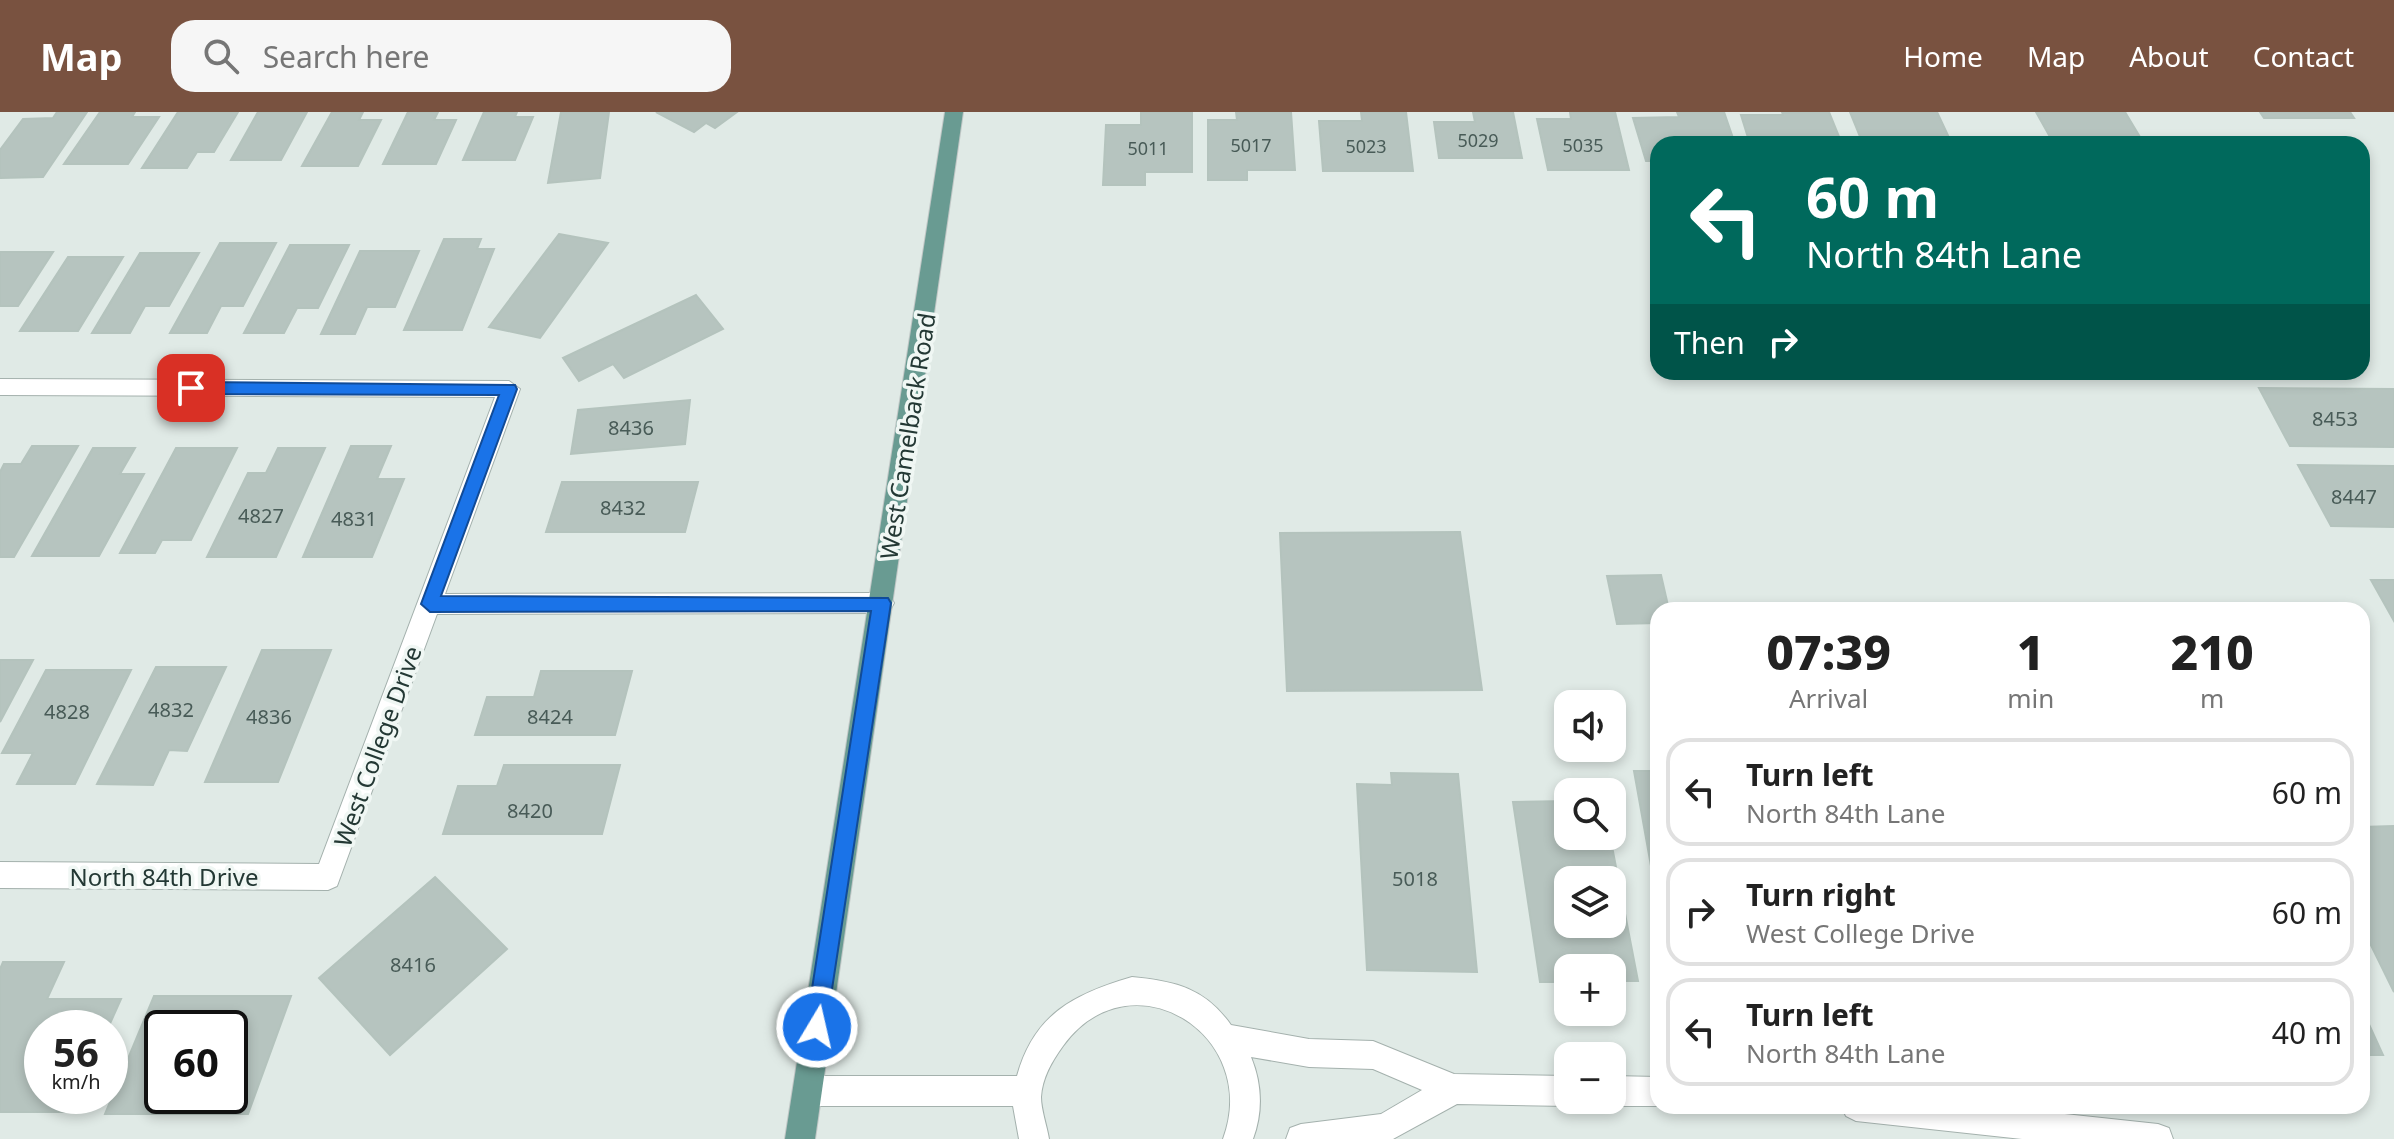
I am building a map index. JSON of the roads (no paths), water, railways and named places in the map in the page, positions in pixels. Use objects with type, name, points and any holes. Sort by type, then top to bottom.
[{"type":"main road","name":"West Camelback Road","points":[[800,1139],[954,112]]},
{"type":"street","name":"West College Drive","points":[[0,387],[509,389],[328,877]]},
{"type":"street","points":[[430,604],[882,603]]},
{"type":"street","name":"North 84th Drive","points":[[0,875],[328,877]]},
{"type":"street","points":[[1034,1139],[1030,1128],[1028,1091],[1038,1057],[1057,1028],[1083,1005],[1114,993],[1146,989],[1178,996],[1206,1013],[1228,1039],[1241,1067],[1246,1099],[1238,1139]]},
{"type":"street","points":[[1228,1039],[1309,1053],[1373,1055],[1454,1089],[1554,1091]]},
{"type":"street","points":[[1301,1139],[1384,1128],[1454,1089]]},
{"type":"street","points":[[808,1091],[1028,1091]]},
{"type":"street","points":[[1626,1091],[1650,1092]]},
{"type":"street","points":[[1929,1114],[2158,1139]]}]
